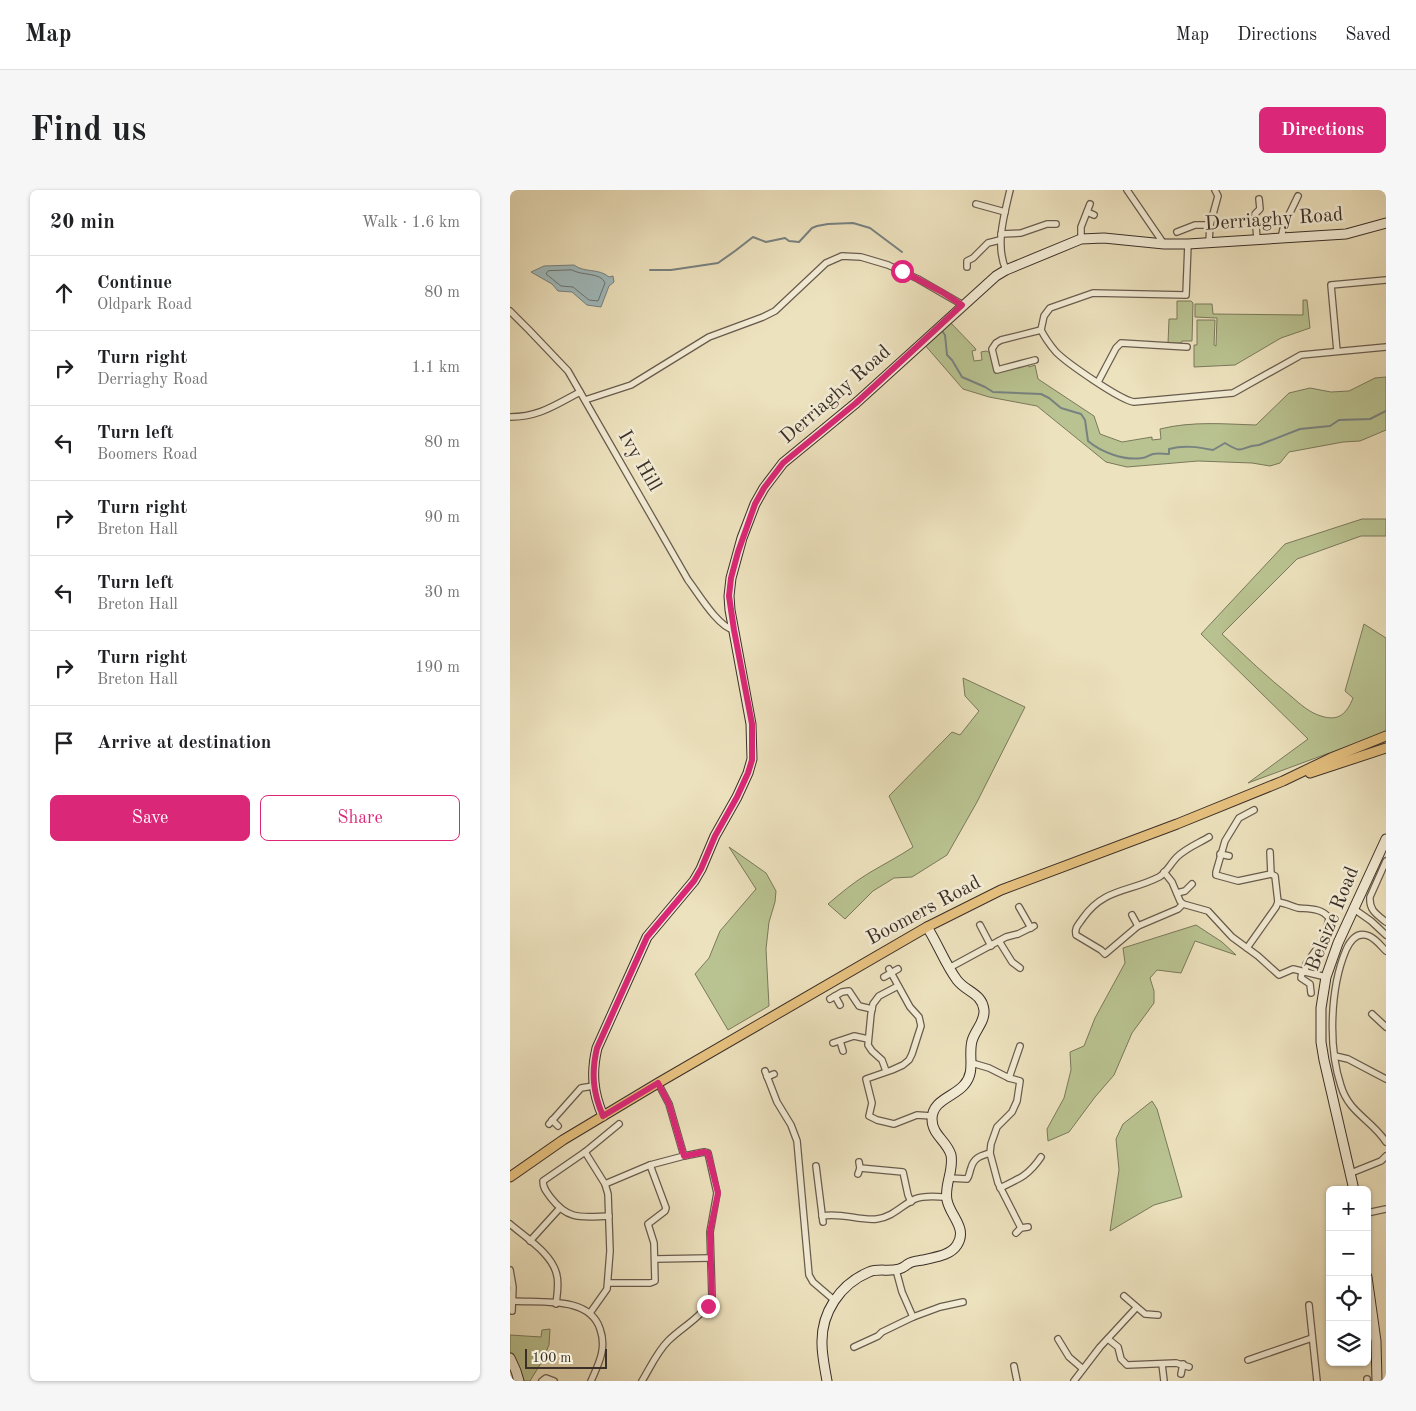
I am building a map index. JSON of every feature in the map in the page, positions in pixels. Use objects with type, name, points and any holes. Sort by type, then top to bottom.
[{"type":"main road","name":"Boomers Road","points":[[603,1116],[927,928],[1001,890],[1177,824],[1283,781],[1386,736]]},
{"type":"main road","points":[[1351,750],[1386,742]]},
{"type":"main road","name":"Boomers Road","points":[[1283,781],[1386,748]]},
{"type":"main road","points":[[510,1177],[563,1140],[603,1116]]},
{"type":"street","points":[[1006,270],[1001,255],[1001,237],[1010,190]]},
{"type":"street","points":[[1128,190],[1164,244]]},
{"type":"street","points":[[1209,242],[1210,226],[1218,196],[1215,190]]},
{"type":"street","points":[[1281,238],[1284,225],[1298,196]]},
{"type":"street","points":[[1257,239],[1256,214],[1260,209],[1259,199]]},
{"type":"street","points":[[976,204],[1005,212]]},
{"type":"street","points":[[1081,240],[1081,227],[1090,204]]},
{"type":"street","points":[[981,214],[983,206]]},
{"type":"street","points":[[1087,212],[1094,215]]},
{"type":"street","points":[[1213,214],[1221,216]]},
{"type":"street","points":[[967,267],[967,261],[973,258],[988,243],[1001,237],[1021,234],[1047,221],[1056,224]]},
{"type":"street","name":"Derriaghy Road","points":[[603,1116],[593,1086],[593,1063],[597,1048],[647,937],[697,875],[718,829],[737,797],[752,760],[752,724],[729,596],[731,578],[748,519],[764,488],[783,463],[856,403],[987,283],[1006,270],[1081,240],[1104,238],[1164,244],[1188,244],[1346,234],[1386,222]]},
{"type":"street","points":[[1176,232],[1195,225],[1210,226]]},
{"type":"street","points":[[1188,244],[1186,295],[1093,293],[1050,308],[1044,316],[1041,330],[1047,341],[1058,354],[1128,402],[1233,393],[1295,357],[1307,353],[1386,347]]},
{"type":"street","points":[[585,400],[640,381],[677,356],[714,336],[775,311],[826,264],[842,256],[862,257],[888,265],[918,279],[962,305]]},
{"type":"street","points":[[1337,351],[1331,285],[1386,280]]},
{"type":"street","name":"Ivy Hill","points":[[510,311],[568,372],[688,580],[706,606],[724,626],[734,630]]},
{"type":"street","points":[[1035,360],[997,370],[992,348],[1001,340],[1041,330]]},
{"type":"street","points":[[1114,340],[1121,343],[1187,347]]},
{"type":"street","points":[[1098,382],[1116,348],[1121,343]]},
{"type":"street","points":[[510,417],[533,415],[556,406],[580,392]]},
{"type":"street","points":[[1254,810],[1239,818],[1225,841],[1220,854],[1216,875],[1238,881],[1272,874]]},
{"type":"street","points":[[1183,904],[1178,909],[1138,926],[1105,954],[1076,935],[1076,928],[1088,911],[1102,899],[1118,891],[1159,877],[1176,857],[1209,837]]},
{"type":"street","name":"Belsize Road","points":[[1353,1186],[1321,1042],[1321,1008],[1326,977],[1338,943],[1386,840]]},
{"type":"street","points":[[1248,948],[1278,902],[1275,876],[1272,874],[1270,852]]},
{"type":"street","points":[[1220,854],[1229,856]]},
{"type":"street","points":[[1386,861],[1370,897],[1371,909],[1386,922]]},
{"type":"street","points":[[1164,872],[1172,882],[1183,904],[1208,911],[1232,937],[1279,974],[1292,969],[1326,977]]},
{"type":"street","points":[[1176,893],[1185,891],[1192,884]]},
{"type":"street","points":[[1278,902],[1300,908],[1313,909],[1326,914],[1329,918],[1325,937],[1306,964],[1301,978],[1310,984],[1311,993]]},
{"type":"street","points":[[949,968],[999,941],[1032,927],[1020,915],[1018,907]]},
{"type":"street","points":[[1354,909],[1386,935]]},
{"type":"street","points":[[1132,915],[1138,926]]},
{"type":"street","points":[[980,925],[991,946]]},
{"type":"street","points":[[827,1381],[822,1352],[822,1335],[826,1317],[834,1300],[843,1289],[862,1276],[878,1269],[888,1271],[901,1269],[909,1263],[947,1254],[958,1244],[960,1235],[960,1226],[949,1207],[946,1197],[951,1163],[950,1153],[934,1130],[932,1116],[940,1102],[964,1085],[970,1076],[972,1041],[983,1020],[983,1006],[979,997],[960,984],[927,928]]},
{"type":"street","points":[[1386,952],[1375,940],[1365,935],[1358,935],[1353,938],[1340,965],[1333,1003],[1335,1056],[1341,1087],[1351,1107],[1374,1127],[1386,1142]]},
{"type":"street","points":[[999,941],[1012,962],[1020,968]]},
{"type":"street","points":[[884,977],[890,971],[898,969]]},
{"type":"street","points":[[890,971],[910,1007],[919,1018],[921,1026],[909,1060],[866,1079],[872,1103],[869,1114],[870,1118],[894,1124],[917,1115],[932,1116]]},
{"type":"street","points":[[886,1071],[882,1060],[872,1052],[868,1045],[872,1009],[879,996],[898,986]]},
{"type":"street","points":[[840,1005],[832,997],[849,991],[859,1006],[872,1009]]},
{"type":"street","points":[[1372,1014],[1386,1028]]},
{"type":"street","points":[[833,1043],[858,1036],[868,1039]]},
{"type":"street","points":[[840,1041],[844,1051]]},
{"type":"street","points":[[1009,1078],[1020,1046]]},
{"type":"street","points":[[1335,1056],[1348,1059],[1386,1079]]},
{"type":"street","points":[[972,1062],[1020,1081],[1017,1101],[1012,1112],[998,1127],[990,1144],[990,1153],[1000,1188],[1018,1231],[1028,1227]]},
{"type":"street","points":[[774,1074],[766,1074],[777,1102],[791,1125],[797,1141],[809,1275],[813,1282],[834,1300]]},
{"type":"street","points":[[658,1083],[669,1104],[684,1156]]},
{"type":"street","points":[[558,1126],[551,1122],[581,1088],[593,1086]]},
{"type":"street","points":[[609,1216],[576,1217],[568,1215],[559,1209],[543,1187],[543,1181],[619,1127]]},
{"type":"street","points":[[585,1152],[605,1184],[609,1216],[610,1251],[608,1283],[603,1297],[590,1313]]},
{"type":"street","points":[[605,1184],[650,1165],[704,1152],[708,1153],[717,1186],[718,1193],[710,1232],[712,1297],[708,1306],[698,1317],[667,1342],[642,1381]]},
{"type":"street","points":[[949,1178],[967,1179],[973,1162],[977,1157],[990,1153]]},
{"type":"street","points":[[1351,1173],[1381,1161],[1386,1156]]},
{"type":"street","points":[[1000,1188],[1025,1176],[1040,1157]]},
{"type":"street","points":[[608,1283],[650,1283],[655,1281],[654,1243],[648,1224],[665,1212],[666,1208],[650,1165]]},
{"type":"street","points":[[816,1166],[823,1219],[838,1214],[864,1219],[876,1219],[887,1216],[911,1202],[925,1197],[946,1197]]},
{"type":"street","points":[[859,1168],[900,1170],[903,1172],[911,1202]]},
{"type":"street","points":[[530,1241],[559,1209]]},
{"type":"street","points":[[1371,1212],[1386,1209]]},
{"type":"street","points":[[510,1224],[553,1265],[557,1276],[556,1304]]},
{"type":"street","points":[[655,1259],[710,1258]]},
{"type":"street","points":[[510,1270],[513,1287],[512,1311]]},
{"type":"street","points":[[896,1270],[902,1292],[913,1317]]},
{"type":"street","points":[[1124,1296],[1145,1314],[1158,1315]]},
{"type":"street","points":[[513,1301],[575,1305],[590,1313],[598,1323],[604,1346],[593,1380]]},
{"type":"street","points":[[854,1347],[913,1317],[940,1307],[962,1302]]},
{"type":"street","points":[[1309,1305],[1316,1381]]},
{"type":"street","points":[[1370,1380],[1376,1341],[1371,1305]]},
{"type":"street","points":[[1074,1381],[1136,1308]]},
{"type":"street","points":[[1248,1360],[1312,1338]]},
{"type":"street","points":[[1058,1339],[1083,1370]]},
{"type":"street","points":[[1108,1339],[1118,1347],[1121,1359],[1127,1365],[1186,1365],[1181,1374]]},
{"type":"street","points":[[510,1358],[519,1381]]},
{"type":"street","points":[[1162,1364],[1164,1381]]},
{"type":"street","points":[[1013,1370],[1018,1381]]},
{"type":"street","points":[[542,1381],[546,1378],[554,1381]]},
{"type":"green space","points":[[1303,300],[1307,300],[1310,328],[1281,338],[1235,365],[1194,367],[1194,345],[1197,345],[1197,320],[1215,320],[1214,345],[1216,346],[1217,318],[1195,317],[1195,304],[1212,304],[1213,314],[1303,315]]},
{"type":"green space","points":[[1177,301],[1191,301],[1193,303],[1192,341],[1168,343],[1169,319],[1177,319]]},
{"type":"green space","points":[[949,321],[975,348],[976,350],[972,351],[974,361],[982,360],[981,352],[986,351],[991,353],[997,371],[1028,364],[1029,367],[1035,365],[1038,379],[1094,416],[1100,434],[1122,442],[1152,437],[1152,440],[1161,439],[1160,429],[1172,426],[1208,424],[1256,425],[1289,393],[1310,388],[1331,392],[1349,391],[1375,378],[1386,377],[1386,430],[1360,441],[1343,442],[1289,452],[1280,463],[1270,466],[1252,463],[1198,461],[1127,467],[1106,462],[1037,406],[989,397],[963,389],[924,344]]},
{"type":"green space","points":[[1362,519],[1386,519],[1386,536],[1361,536],[1297,559],[1222,634],[1309,711],[1327,718],[1333,718],[1345,712],[1353,698],[1345,691],[1364,624],[1386,638],[1386,732],[1248,783],[1308,739],[1201,634],[1285,544]]},
{"type":"green space","points":[[963,678],[1025,707],[977,802],[947,855],[912,877],[894,878],[873,891],[845,919],[828,904],[863,876],[913,847],[889,796],[952,732],[960,735],[979,711],[965,696]]},
{"type":"green space","points":[[729,847],[766,873],[776,891],[769,922],[766,949],[769,1006],[728,1030],[695,974],[709,958],[720,931],[756,889]]},
{"type":"green space","points":[[1196,925],[1222,942],[1236,955],[1195,941],[1181,973],[1157,970],[1150,978],[1154,991],[1154,1003],[1132,1033],[1114,1075],[1069,1132],[1048,1141],[1047,1129],[1064,1098],[1071,1070],[1070,1052],[1084,1046],[1095,1018],[1125,963],[1123,948]]},
{"type":"green space","points":[[1152,1101],[1157,1109],[1182,1197],[1154,1205],[1110,1231],[1119,1170],[1116,1139],[1123,1124]]},
{"type":"green space","points":[[550,1329],[549,1345],[541,1363],[530,1381],[520,1381],[510,1352],[510,1335],[541,1337],[542,1330]]},
{"type":"water","points":[[574,265],[582,269],[601,272],[609,277],[613,276],[614,282],[609,286],[601,307],[587,305],[572,292],[558,291],[552,284],[531,272],[544,266]]},
{"type":"waterway","points":[[650,270],[671,270],[718,263],[753,237],[766,242],[785,238],[789,241],[799,242],[812,228],[828,224],[853,223],[870,228],[902,252]]},
{"type":"waterway","points":[[942,331],[945,335],[947,355],[962,377],[993,392],[1041,394],[1061,408],[1081,414],[1085,420],[1088,441],[1099,449],[1120,457],[1135,459],[1152,454],[1169,454],[1169,449],[1180,447],[1213,450],[1225,443],[1240,450],[1259,445],[1300,429],[1330,426],[1339,420],[1370,419],[1386,411]]},
{"type":"route","points":[[708,1306],[712,1297],[710,1232],[718,1193],[708,1153],[684,1156],[669,1104],[658,1083],[603,1116],[593,1086],[593,1063],[597,1048],[647,937],[694,881],[707,857],[721,823],[742,787],[752,760],[752,724],[729,596],[731,578],[738,552],[748,519],[755,504],[764,488],[783,463],[856,403],[962,305],[902,271]]}]
